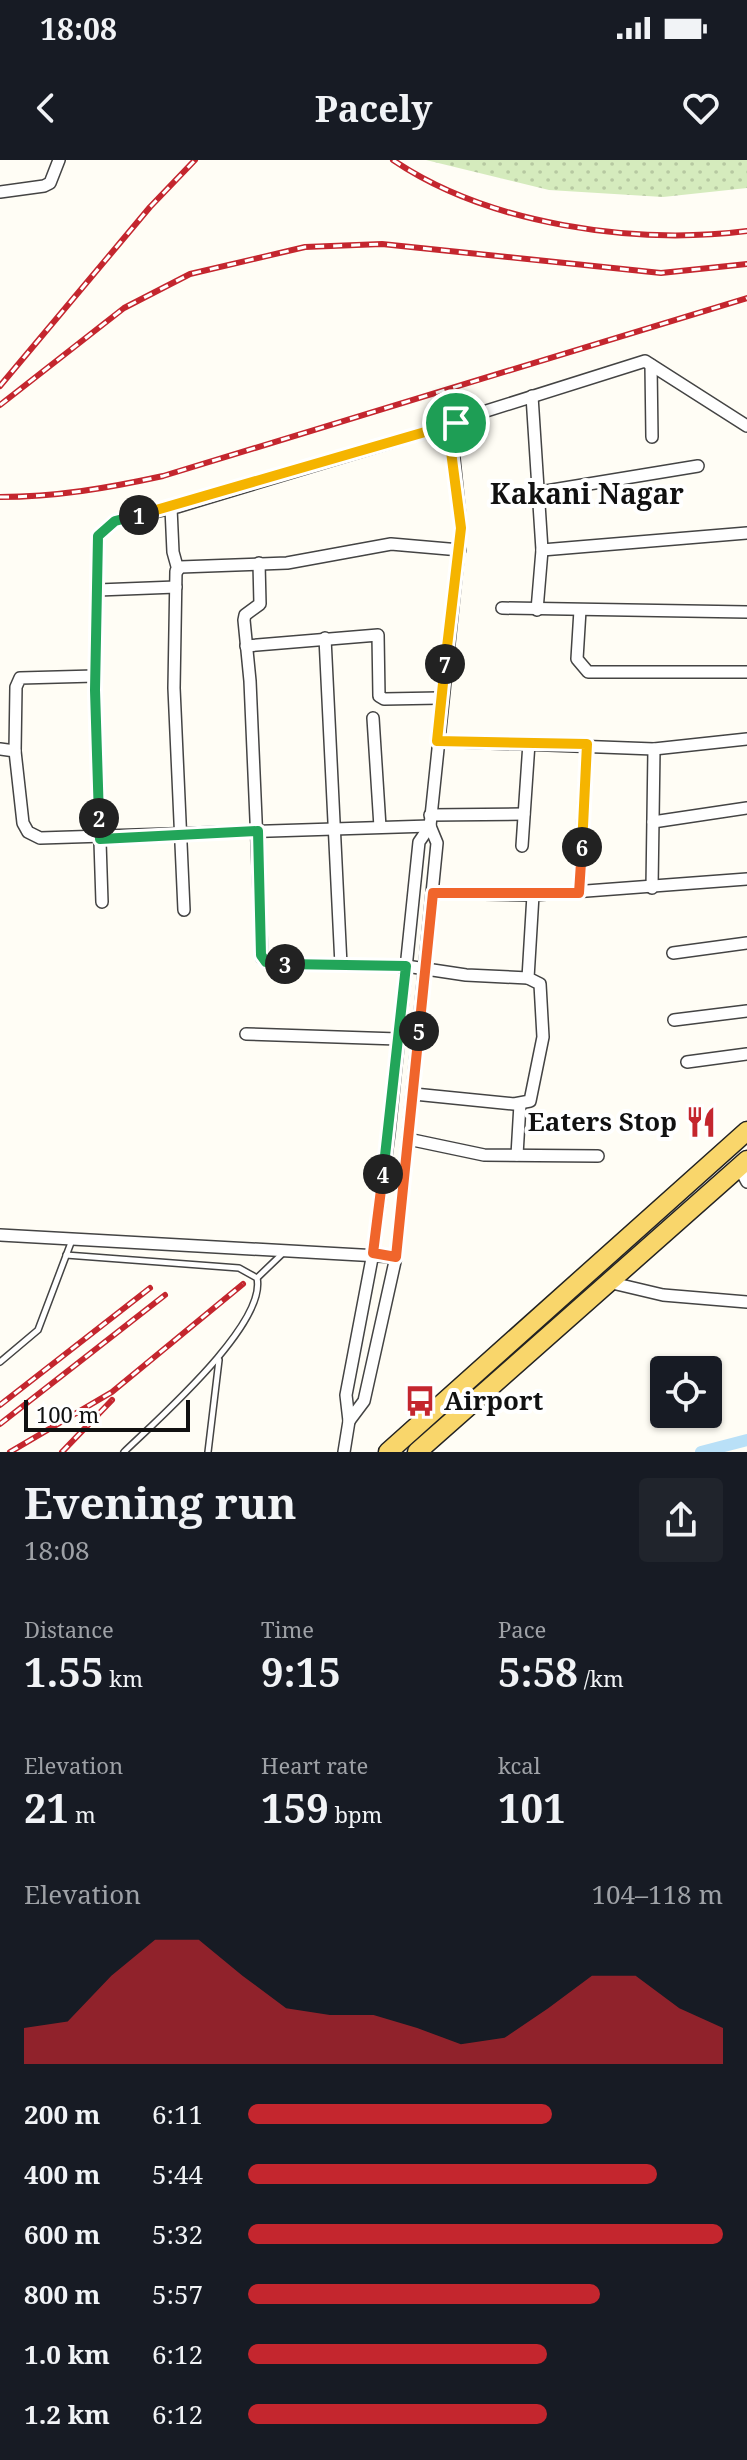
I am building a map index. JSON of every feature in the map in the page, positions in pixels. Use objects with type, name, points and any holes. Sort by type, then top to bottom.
[{"type":"main road","points":[[388,1452],[747,1131]]},
{"type":"main road","points":[[417,1452],[608,1282],[744,1170]]},
{"type":"street","points":[[0,192],[50,183],[59,160]]},
{"type":"street","points":[[102,902],[95,676],[98,536],[101,530],[115,521],[171,508],[456,423],[645,361],[747,426]]},
{"type":"street","points":[[651,365],[652,437]]},
{"type":"street","points":[[532,396],[542,550],[537,610]]},
{"type":"street","points":[[344,1452],[349,1421],[346,1395],[373,1253],[419,842],[430,820],[440,698],[460,550],[461,506],[449,436],[456,423]]},
{"type":"street","points":[[540,492],[698,466]]},
{"type":"street","points":[[171,508],[173,552],[178,570],[174,688],[184,910]]},
{"type":"street","points":[[542,550],[747,533]]},
{"type":"street","points":[[178,570],[203,564],[320,559],[391,544],[460,550]]},
{"type":"street","points":[[259,563],[260,604],[245,615],[262,958],[272,964],[424,967],[466,975],[528,978],[540,984],[543,1037],[535,1091],[530,1101],[520,1104],[414,1094]]},
{"type":"street","points":[[98,590],[176,587]]},
{"type":"street","points":[[502,608],[747,612]]},
{"type":"street","points":[[580,610],[577,659],[588,672],[747,672]]},
{"type":"street","points":[[246,646],[378,635],[378,692],[384,699],[440,698]]},
{"type":"street","points":[[325,638],[341,965]]},
{"type":"street","points":[[95,676],[20,678],[16,687],[15,751],[20,807],[28,832],[51,839],[100,839],[380,827],[430,820],[524,814]]},
{"type":"street","points":[[373,718],[380,827]]},
{"type":"street","points":[[437,741],[587,744],[654,749],[747,739]]},
{"type":"street","points":[[522,846],[529,743]]},
{"type":"street","points":[[579,893],[587,744]]},
{"type":"street","points":[[0,749],[15,751]]},
{"type":"street","points":[[652,888],[654,749]]},
{"type":"street","points":[[653,822],[747,808]]},
{"type":"street","points":[[349,1421],[364,1401],[396,1257],[437,843],[430,820]]},
{"type":"street","points":[[433,893],[579,893],[747,879]]},
{"type":"street","points":[[528,978],[533,895]]},
{"type":"street","points":[[673,953],[747,943]]},
{"type":"street","points":[[674,1020],[747,1011]]},
{"type":"street","points":[[246,1034],[398,1039]]},
{"type":"street","points":[[687,1062],[747,1054]]},
{"type":"street","points":[[517,1155],[520,1104]]},
{"type":"street","points":[[408,1139],[484,1155],[598,1156]]},
{"type":"street","points":[[0,1235],[373,1253],[396,1257]]},
{"type":"street","points":[[608,1282],[663,1295],[747,1302]]},
{"type":"lane","points":[[0,1362],[38,1330],[72,1240]]},
{"type":"lane","points":[[257,1278],[284,1251]]},
{"type":"lane","points":[[66,1255],[239,1268],[257,1278]]},
{"type":"lane","points":[[124,1452],[219,1359],[255,1302],[259,1290],[257,1278]]},
{"type":"lane","points":[[208,1452],[219,1359]]},
{"type":"green space","points":[[426,160],[747,160],[747,188],[663,197],[549,190]]},
{"type":"waterway","points":[[701,1452],[747,1440]]},
{"type":"railway","points":[[0,386],[150,207],[195,160]]},
{"type":"railway","points":[[393,160],[431,182],[473,200],[517,215],[564,225],[658,235],[747,231]]},
{"type":"railway","points":[[0,405],[124,308],[190,274],[305,247],[382,244],[661,273],[747,264]]},
{"type":"railway","points":[[0,497],[82,491],[163,476],[747,298]]},
{"type":"railway","points":[[10,1452],[112,1392],[243,1284]]},
{"type":"railway","points":[[0,1405],[150,1288]]},
{"type":"railway","points":[[0,1424],[165,1295]]},
{"type":"railway","points":[[62,1452],[112,1400]]},
{"type":"place","name":"Eaters Stop","points":[[701,1122]]},
{"type":"place","name":"Airport","points":[[420,1401]]},
{"type":"district","name":"Kakani Nagar","points":[[587,494]]},
{"type":"route","points":[[456,423],[449,436],[461,506],[460,550],[437,741],[587,744],[579,893],[433,893],[396,1257],[373,1253],[406,966],[266,962],[260,951],[258,831],[100,839],[95,690],[98,536],[101,530],[115,521],[177,507],[456,423]]}]
